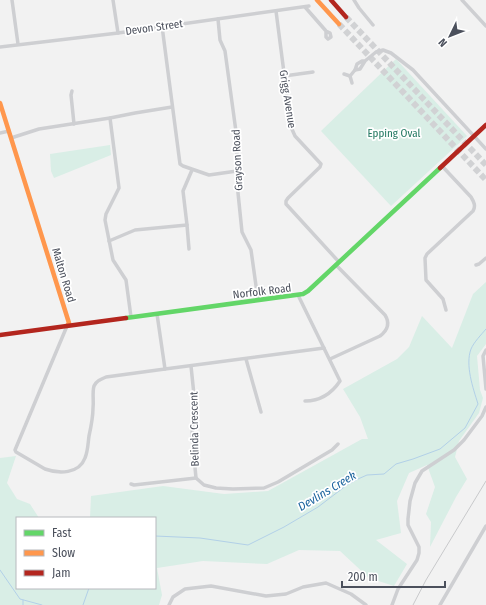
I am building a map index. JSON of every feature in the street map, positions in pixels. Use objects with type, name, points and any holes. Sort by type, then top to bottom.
[{"type":"main road","points":[[317,0],[339,24]]},
{"type":"main road","points":[[331,0],[346,17]]},
{"type":"main road","name":"Malton Road","points":[[0,103],[69,323],[67,326]]},
{"type":"main road","name":"Norfolk Road","points":[[1,335],[303,294],[486,125]]},
{"type":"street","points":[[12,0],[18,44]]},
{"type":"street","points":[[113,0],[118,33]]},
{"type":"street","points":[[354,0],[373,25]]},
{"type":"street","points":[[462,0],[486,26]]},
{"type":"street","name":"Devon Street","points":[[0,47],[118,33],[307,6],[326,31]]},
{"type":"street","name":"Grigg Avenue","points":[[276,11],[292,131],[321,164],[320,167],[286,200],[286,204],[338,263]]},
{"type":"street","name":"Grayson Road","points":[[218,18],[220,40],[225,51],[237,140],[236,171],[242,232],[251,250],[258,300]]},
{"type":"street","points":[[162,26],[179,160],[183,166],[209,175],[236,171]]},
{"type":"street","points":[[350,76],[355,70],[360,69],[376,52],[380,50],[391,53],[413,70],[486,149]]},
{"type":"street","points":[[284,76],[313,72]]},
{"type":"street","points":[[344,74],[350,76]]},
{"type":"street","points":[[350,76],[352,82]]},
{"type":"street","points":[[72,91],[71,95],[74,124]]},
{"type":"street","points":[[11,138],[39,129],[172,107]]},
{"type":"street","points":[[110,118],[119,185],[118,191],[105,217],[105,220],[113,260],[126,280],[131,317]]},
{"type":"street","points":[[0,133],[9,131]]},
{"type":"street","points":[[442,166],[471,197],[475,206],[473,212],[427,254],[425,258],[426,280],[443,298],[446,310]]},
{"type":"street","points":[[189,249],[183,191],[192,170]]},
{"type":"street","points":[[109,241],[134,230],[187,225]]},
{"type":"street","points":[[476,265],[486,258]]},
{"type":"street","points":[[330,359],[380,336],[385,332],[388,324],[385,315],[338,263]]},
{"type":"street","points":[[298,295],[340,381],[328,394],[312,401],[305,401]]},
{"type":"street","points":[[157,314],[165,369]]},
{"type":"street","points":[[67,326],[15,448],[16,452],[49,470],[64,472],[76,469],[83,462],[86,455],[93,408],[93,389],[99,380],[106,377],[324,348]]},
{"type":"street","points":[[0,330],[1,335]]},
{"type":"street","points":[[486,350],[483,356],[486,389]]},
{"type":"street","points":[[246,359],[261,412]]},
{"type":"street","name":"Belinda Crescent","points":[[191,366],[194,394],[192,436],[196,478],[204,485],[216,488],[233,489],[264,488],[278,482],[332,450],[338,444]]},
{"type":"street","points":[[392,605],[398,589],[418,557],[418,546],[408,525],[410,501],[415,483],[422,471],[454,450],[482,416],[486,408]]},
{"type":"street","points":[[131,484],[134,485],[196,478]]},
{"type":"street","points":[[440,605],[486,526]]},
{"type":"street","points":[[169,605],[173,597],[185,589],[211,586],[266,596],[286,594],[303,587],[326,583],[351,594],[366,605]]},
{"type":"green space","name":"Epping Oval","points":[[396,59],[467,136],[391,206],[321,131]]},
{"type":"green space","points":[[110,145],[111,155],[54,178],[51,171],[50,154]]},
{"type":"green space","points":[[486,282],[486,344],[477,356],[480,390],[483,398],[479,413],[459,441],[455,457],[467,479],[430,547],[431,522],[426,514],[435,487],[427,465],[409,473],[397,501],[401,533],[376,540],[407,564],[394,586],[369,578],[340,551],[299,550],[267,564],[203,561],[157,568],[162,595],[159,605],[0,605],[0,458],[16,456],[7,483],[17,499],[30,504],[38,517],[16,517],[16,589],[156,589],[156,517],[90,517],[91,496],[163,486],[224,494],[268,491],[362,439],[368,439],[360,417],[343,389],[397,359],[409,347],[422,316],[452,348],[473,294]]},
{"type":"waterway","name":"Devlins Creek","points":[[156,536],[200,538],[248,545],[284,527],[318,507],[347,485],[358,479],[367,475],[384,474],[396,464],[440,449],[465,428],[478,404],[470,376],[469,355],[474,344],[486,329]]},
{"type":"waterway","name":"Devlins Creek","points":[[0,570],[20,599],[42,605]]},
{"type":"waterway","name":"Devlins Creek","points":[[83,605],[89,589]]},
{"type":"waterway","name":"Devlins Creek","points":[[23,600],[23,605]]},
{"type":"tunnel","points":[[346,17],[486,165]]},
{"type":"tunnel","points":[[339,24],[486,180]]},
{"type":"railway","points":[[413,605],[426,580],[486,481]]},
{"type":"traffic: fast","points":[[126,318],[303,294],[440,168]]},
{"type":"traffic: slow","points":[[317,0],[339,24]]},
{"type":"traffic: slow","points":[[0,103],[69,323],[67,326]]},
{"type":"traffic: jam","points":[[331,0],[346,17]]},
{"type":"traffic: jam","points":[[440,168],[486,125]]},
{"type":"traffic: jam","points":[[0,335],[126,318]]}]
